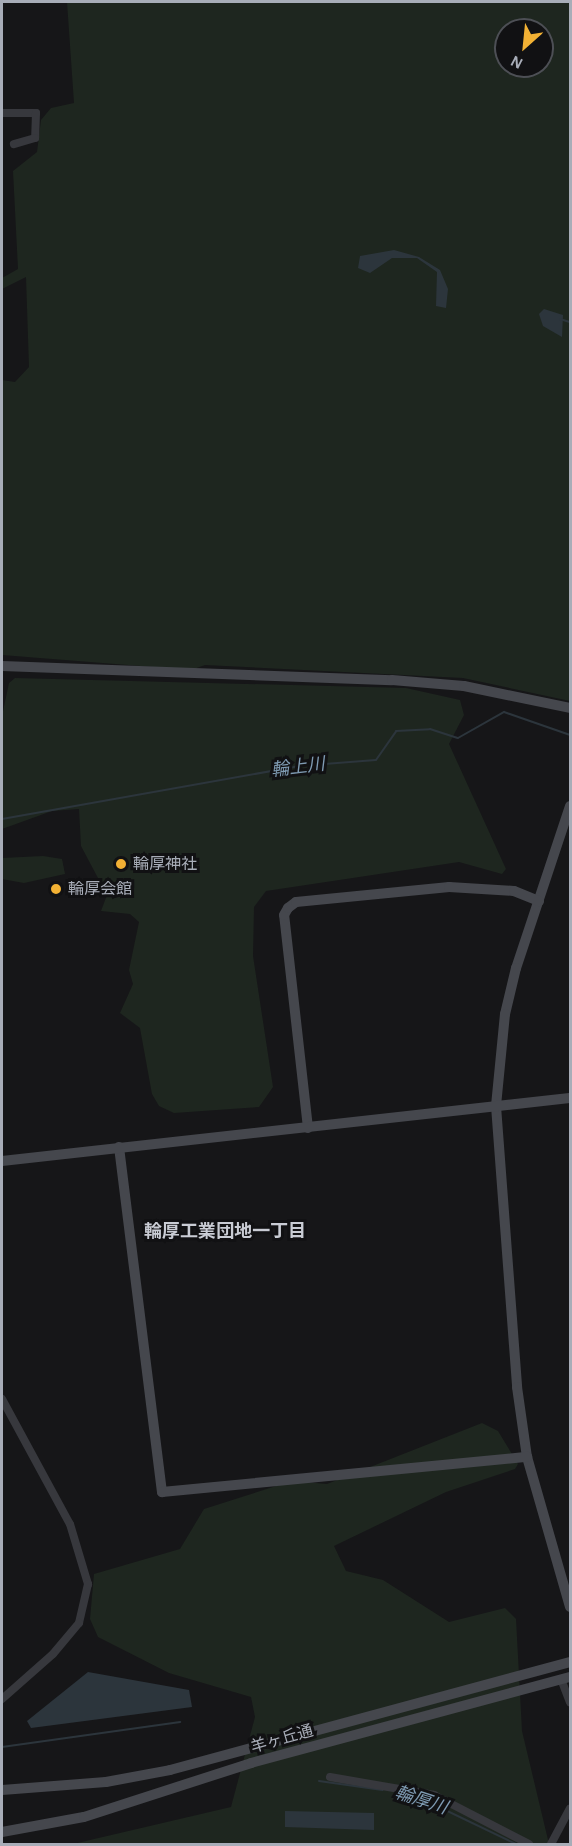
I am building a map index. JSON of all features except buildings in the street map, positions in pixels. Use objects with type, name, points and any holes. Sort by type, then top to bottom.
[{"type":"street","points":[[2,113],[36,113],[35,138],[14,144]]},
{"type":"street","points":[[2,666],[392,680],[464,686],[570,708]]},
{"type":"street","points":[[570,806],[505,1014],[496,1106],[506,1270],[527,1457],[570,1607]]},
{"type":"street","points":[[308,1128],[284,915],[288,908],[296,903],[448,887],[514,891],[539,901]]},
{"type":"street","points":[[2,1161],[570,1098]]},
{"type":"street","points":[[119,1147],[162,1492],[527,1457]]},
{"type":"street","points":[[2,1399],[20,1425],[70,1524],[88,1584],[79,1623],[2,1699]]},
{"type":"street","name":"羊ヶ丘通","points":[[2,1790],[106,1782],[170,1770],[570,1662]]},
{"type":"street","points":[[566,1678],[570,1702]]},
{"type":"street","name":"羊ヶ丘通","points":[[2,1832],[84,1817],[251,1763],[566,1678]]},
{"type":"street","points":[[330,1777],[434,1795],[529,1845]]},
{"type":"street","points":[[551,1845],[570,1809]]},
{"type":"shaded area","points":[[67,2],[570,2],[570,701],[463,678],[205,665],[191,670],[2,655],[2,380],[15,382],[29,367],[26,277],[2,289],[2,278],[18,269],[13,171],[37,152],[41,120],[51,108],[74,103]]},
{"type":"shaded area","points":[[394,250],[419,257],[440,270],[448,289],[446,308],[436,306],[437,272],[417,258],[392,258],[370,273],[358,268],[360,256]]},
{"type":"shaded area","points":[[544,309],[563,315],[562,337],[543,326],[539,314]]},
{"type":"shaded area","points":[[15,678],[406,688],[460,700],[464,715],[449,744],[506,869],[502,874],[459,862],[266,891],[254,907],[253,956],[273,1087],[259,1107],[174,1113],[159,1106],[152,1094],[140,1028],[120,1013],[133,984],[129,970],[139,922],[130,914],[101,911],[107,895],[81,846],[79,809],[52,811],[2,829],[2,716],[9,683]]},
{"type":"shaded area","points":[[43,856],[62,859],[65,874],[24,883],[2,879],[2,858]]},
{"type":"shaded area","points":[[482,1423],[498,1431],[518,1464],[515,1469],[446,1492],[334,1546],[346,1571],[383,1580],[449,1622],[505,1608],[516,1619],[522,1731],[549,1844],[73,1844],[231,1807],[255,1717],[251,1697],[169,1673],[98,1637],[90,1619],[94,1574],[180,1549],[204,1509],[292,1481],[327,1484]]},
{"type":"shaded area","points":[[88,1672],[189,1690],[192,1707],[31,1728],[27,1721]]},
{"type":"shaded area","points":[[285,1811],[374,1813],[374,1830],[285,1827]]},
{"type":"waterway","points":[[560,319],[570,322]]},
{"type":"waterway","name":"輪上川","points":[[2,819],[299,766],[376,760],[396,731],[430,729],[458,738],[504,712],[570,735]]},
{"type":"waterway","name":"輪厚川","points":[[2,1747],[180,1722]]},
{"type":"waterway","name":"輪厚川","points":[[319,1781],[382,1790]]},
{"type":"waterway","name":"輪厚川","points":[[414,1795],[516,1844]]},
{"type":"place","name":"輪厚神社","points":[[121,864]]},
{"type":"place","name":"輪厚会館","points":[[56,889]]},
{"type":"district","name":"輪厚工業団地一丁目","points":[[225,1232]]}]
